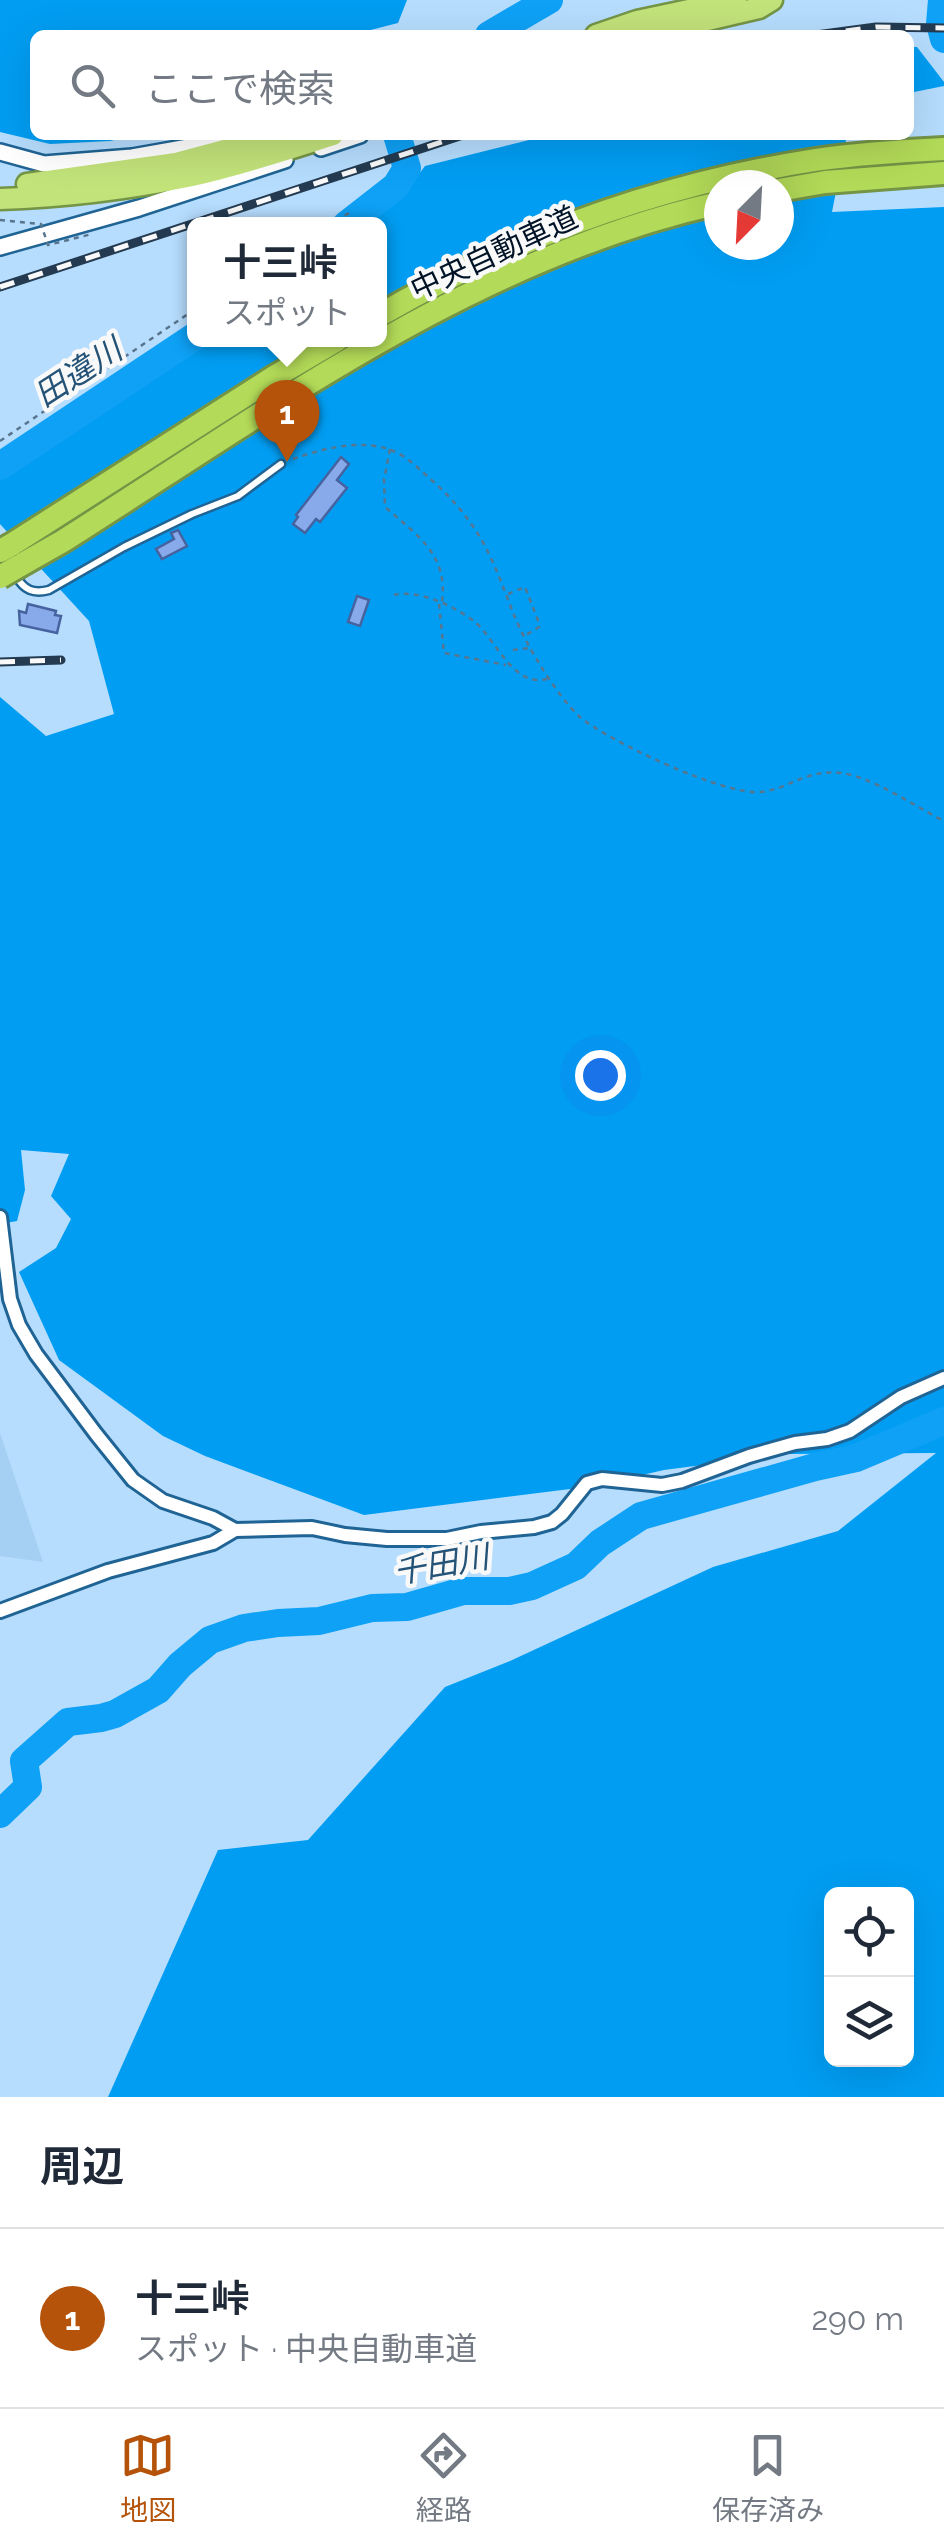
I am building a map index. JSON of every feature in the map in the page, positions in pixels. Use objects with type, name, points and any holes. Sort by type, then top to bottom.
[{"type":"highway","points":[[611,30],[736,0]]},
{"type":"highway","points":[[665,30],[780,0]]},
{"type":"highway","points":[[0,185],[42,183],[176,163],[261,140]]},
{"type":"highway","points":[[0,199],[114,189],[192,176],[316,140]]},
{"type":"highway","name":"中央自動車道","points":[[387,311],[525,242],[689,185],[819,160],[944,149]]},
{"type":"highway","points":[[794,187],[944,173]]},
{"type":"highway","name":"中央自動車道","points":[[387,339],[460,298],[582,244],[704,207]]},
{"type":"highway","points":[[6,558],[274,377],[325,347]]},
{"type":"highway","name":"中央自動車道","points":[[6,558],[63,541],[373,347]]},
{"type":"street","points":[[0,152],[44,164],[132,157],[228,140]]},
{"type":"street","points":[[0,247],[139,208],[345,140]]},
{"type":"street","points":[[0,1217],[10,1298],[19,1325],[96,1434],[133,1480],[163,1502],[214,1518],[235,1530]]},
{"type":"street","points":[[0,1611],[108,1571],[213,1543],[235,1530],[312,1528],[387,1539],[432,1539],[534,1527],[552,1522],[562,1514],[586,1483],[602,1479],[662,1485],[795,1443],[827,1440],[850,1431],[901,1397],[944,1378]]},
{"type":"lane","points":[[6,558],[22,586],[39,592],[49,590],[124,547],[238,496],[280,464]]},
{"type":"path","points":[[341,217],[351,212]]},
{"type":"path","points":[[0,220],[41,224],[48,245],[92,234]]},
{"type":"path","points":[[0,441],[187,315]]},
{"type":"path","points":[[280,464],[318,450],[358,445],[390,450],[415,466],[465,515],[481,538],[530,648],[579,716],[593,726],[668,766],[752,792],[763,792],[811,774],[846,774],[869,781],[944,821]]},
{"type":"path","points":[[390,450],[384,507],[427,544],[436,559],[444,581],[440,604],[444,653],[510,665]]},
{"type":"path","points":[[507,595],[525,587],[540,623],[524,636]]},
{"type":"path","points":[[394,595],[405,592],[440,604],[476,623],[524,676],[537,681],[550,678]]},
{"type":"path","points":[[513,650],[530,648]]},
{"type":"shaded area","points":[[0,0],[407,0],[398,23],[371,30],[30,30],[30,139],[0,132]]},
{"type":"shaded area","points":[[914,47],[944,82],[944,86],[914,92]]},
{"type":"shaded area","points":[[33,140],[114,140],[110,141],[50,144]]},
{"type":"shaded area","points":[[529,140],[846,140],[832,212],[944,207],[944,2097],[108,2097],[218,1850],[308,1840],[445,1687],[713,1567],[838,1531],[936,1453],[787,1454],[664,1470],[594,1486],[364,1515],[205,1456],[163,1436],[59,1360],[19,1272],[56,1248],[71,1219],[51,1196],[69,1154],[21,1150],[25,1190],[17,1221],[0,1224],[0,697],[46,736],[114,714],[89,621],[0,524],[0,475],[198,347],[387,347],[387,217],[372,217],[408,189],[425,166]]},
{"type":"shaded area","points":[[0,1433],[43,1562],[0,1556]]},
{"type":"building","points":[[341,457],[349,464],[337,480],[347,488],[320,522],[316,519],[305,533],[293,524],[296,515]]},
{"type":"building","points":[[178,530],[187,546],[162,559],[156,549],[174,539],[171,533]]},
{"type":"building","points":[[357,596],[369,600],[360,626],[348,622]]},
{"type":"building","points":[[28,604],[61,616],[57,633],[20,625],[19,611],[26,613]]},
{"type":"waterway","name":"田違川","points":[[498,30],[549,0]]},
{"type":"waterway","name":"田違川","points":[[942,0],[940,24],[944,39]]},
{"type":"waterway","name":"田違川","points":[[356,217],[396,186],[407,168],[399,140]]},
{"type":"waterway","name":"田違川","points":[[0,466],[187,342]]},
{"type":"waterway","name":"千田川","points":[[0,1814],[28,1787],[24,1761],[68,1722],[115,1714],[158,1690],[210,1640],[244,1628],[319,1621],[372,1608],[407,1607],[463,1591],[509,1591],[532,1586],[576,1566],[600,1543],[641,1516],[856,1458],[944,1421]]},
{"type":"railway","points":[[854,30],[944,28]]},
{"type":"railway","points":[[213,217],[448,140]]},
{"type":"railway","points":[[0,287],[187,226]]},
{"type":"railway","points":[[0,662],[61,660]]},
{"type":"place","name":"十三峠","points":[[287,462]]}]
